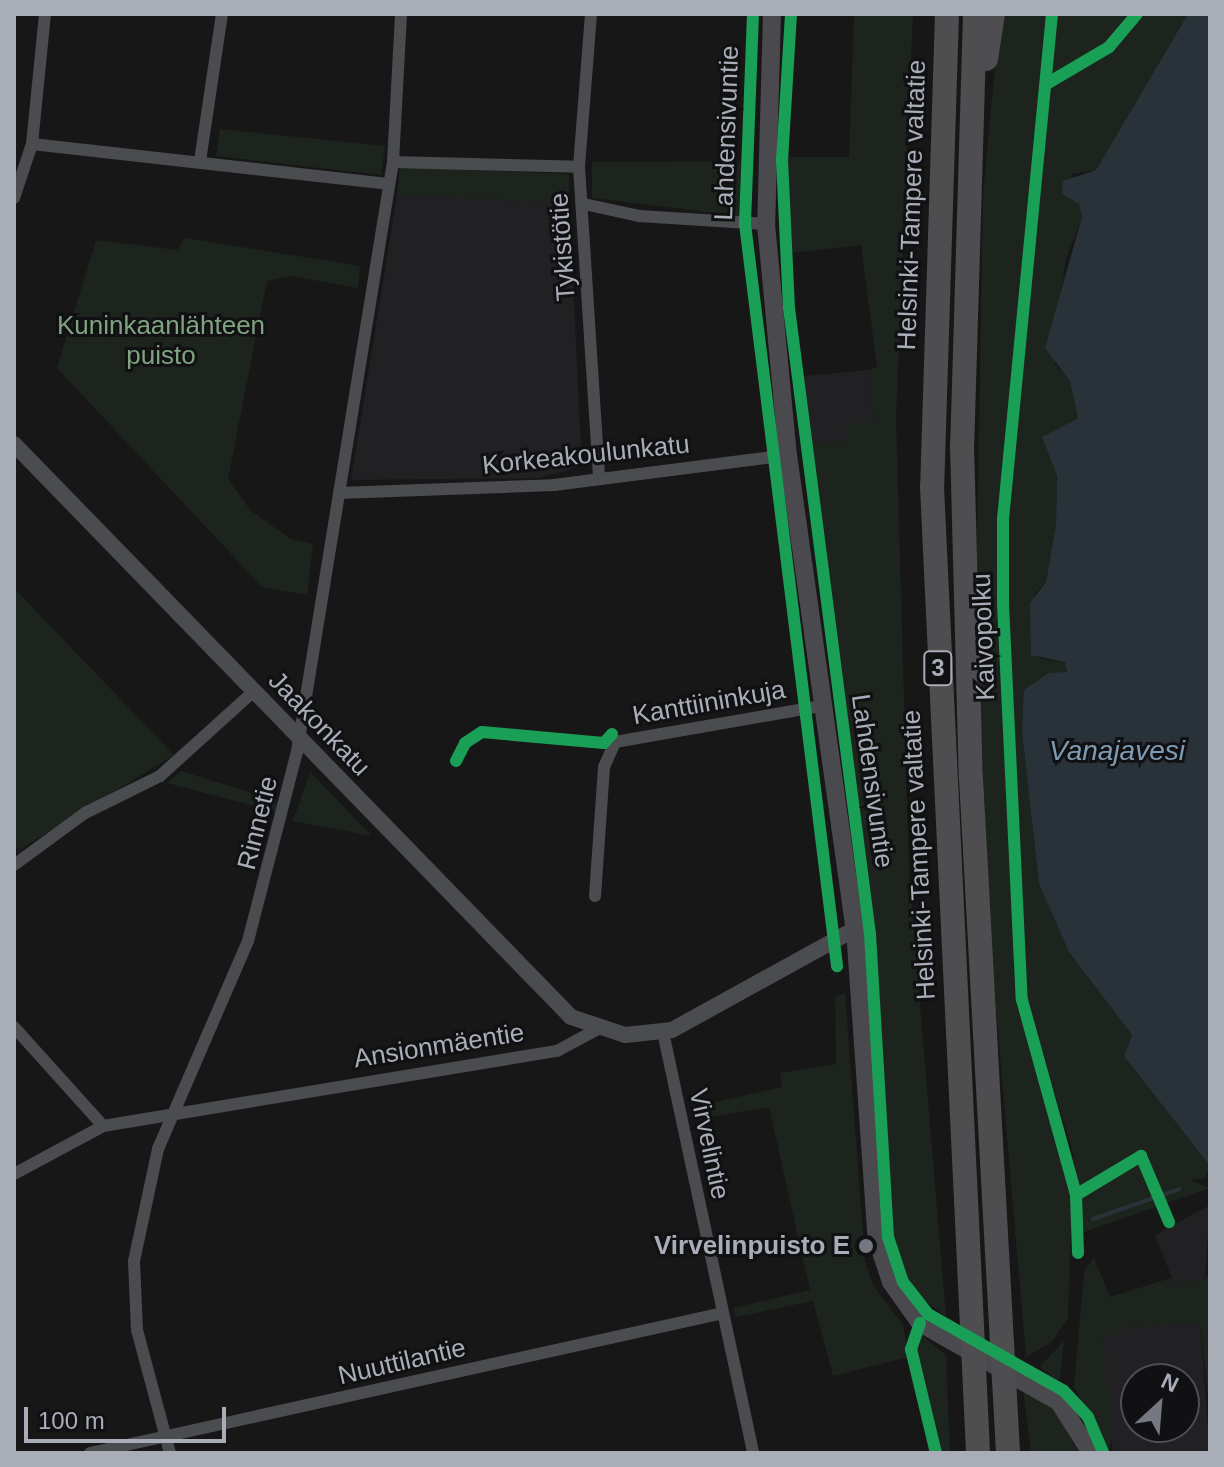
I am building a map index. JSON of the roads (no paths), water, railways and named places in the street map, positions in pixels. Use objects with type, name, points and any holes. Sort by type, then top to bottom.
[{"type":"highway","name":"Helsinki-Tampere valtatie","points":[[947,14],[932,487],[978,1453]]},
{"type":"highway","name":"Helsinki-Tampere valtatie","points":[[975,14],[963,476],[1008,1453]]},
{"type":"highway","points":[[972,116],[993,14]]},
{"type":"main road","name":"Lahdensivuntie","points":[[772,14],[766,224],[788,455],[855,929],[877,1240],[891,1282],[938,1336],[1061,1397],[1091,1453]]},
{"type":"street","points":[[14,198],[32,144],[45,14]]},
{"type":"street","points":[[200,161],[222,14]]},
{"type":"street","name":"Rinnetie","points":[[170,1453],[137,1330],[134,1261],[158,1149],[248,941],[298,736],[393,162],[401,14]]},
{"type":"street","name":"Tykistötie","points":[[591,14],[579,167],[584,204],[599,476]]},
{"type":"street","points":[[32,144],[388,184]]},
{"type":"street","points":[[393,162],[579,167]]},
{"type":"street","points":[[584,204],[639,216],[766,224]]},
{"type":"street","name":"Jaakonkatu","points":[[14,444],[546,992],[596,1030]]},
{"type":"street","name":"Korkeakoulunkatu","points":[[339,493],[554,485],[599,476],[788,455]]},
{"type":"street","points":[[14,865],[85,813],[160,776],[254,691]]},
{"type":"street","name":"Kanttiininkuja","points":[[595,896],[604,767],[615,742],[822,706]]},
{"type":"street","points":[[596,1030],[663,1032],[855,929]]},
{"type":"street","points":[[14,1027],[103,1126]]},
{"type":"street","name":"Ansionmäentie","points":[[14,1174],[103,1126],[557,1051],[596,1030]]},
{"type":"street","name":"Virvelintie","points":[[663,1032],[753,1453]]},
{"type":"street","name":"Nuuttilantie","points":[[90,1453],[723,1313]]},
{"type":"water","name":"Vanajavesi","points":[[1188,14],[1210,14],[1210,1166],[1124,1056],[1132,1035],[1069,952],[1039,884],[1022,732],[1024,690],[1049,673],[1067,672],[1065,662],[1031,655],[1030,603],[1046,582],[1056,524],[1057,476],[1042,437],[1078,418],[1070,381],[1045,348],[1082,217],[1079,204],[1062,194],[1063,181],[1096,170]]},
{"type":"waterway","points":[[1093,1219],[1179,1189]]},
{"type":"place","name":"Virvelinpuisto E","points":[[866,1246]]},
{"type":"park label","name":"Kuninkaanlähteen puisto","points":[[161,341]]}]
